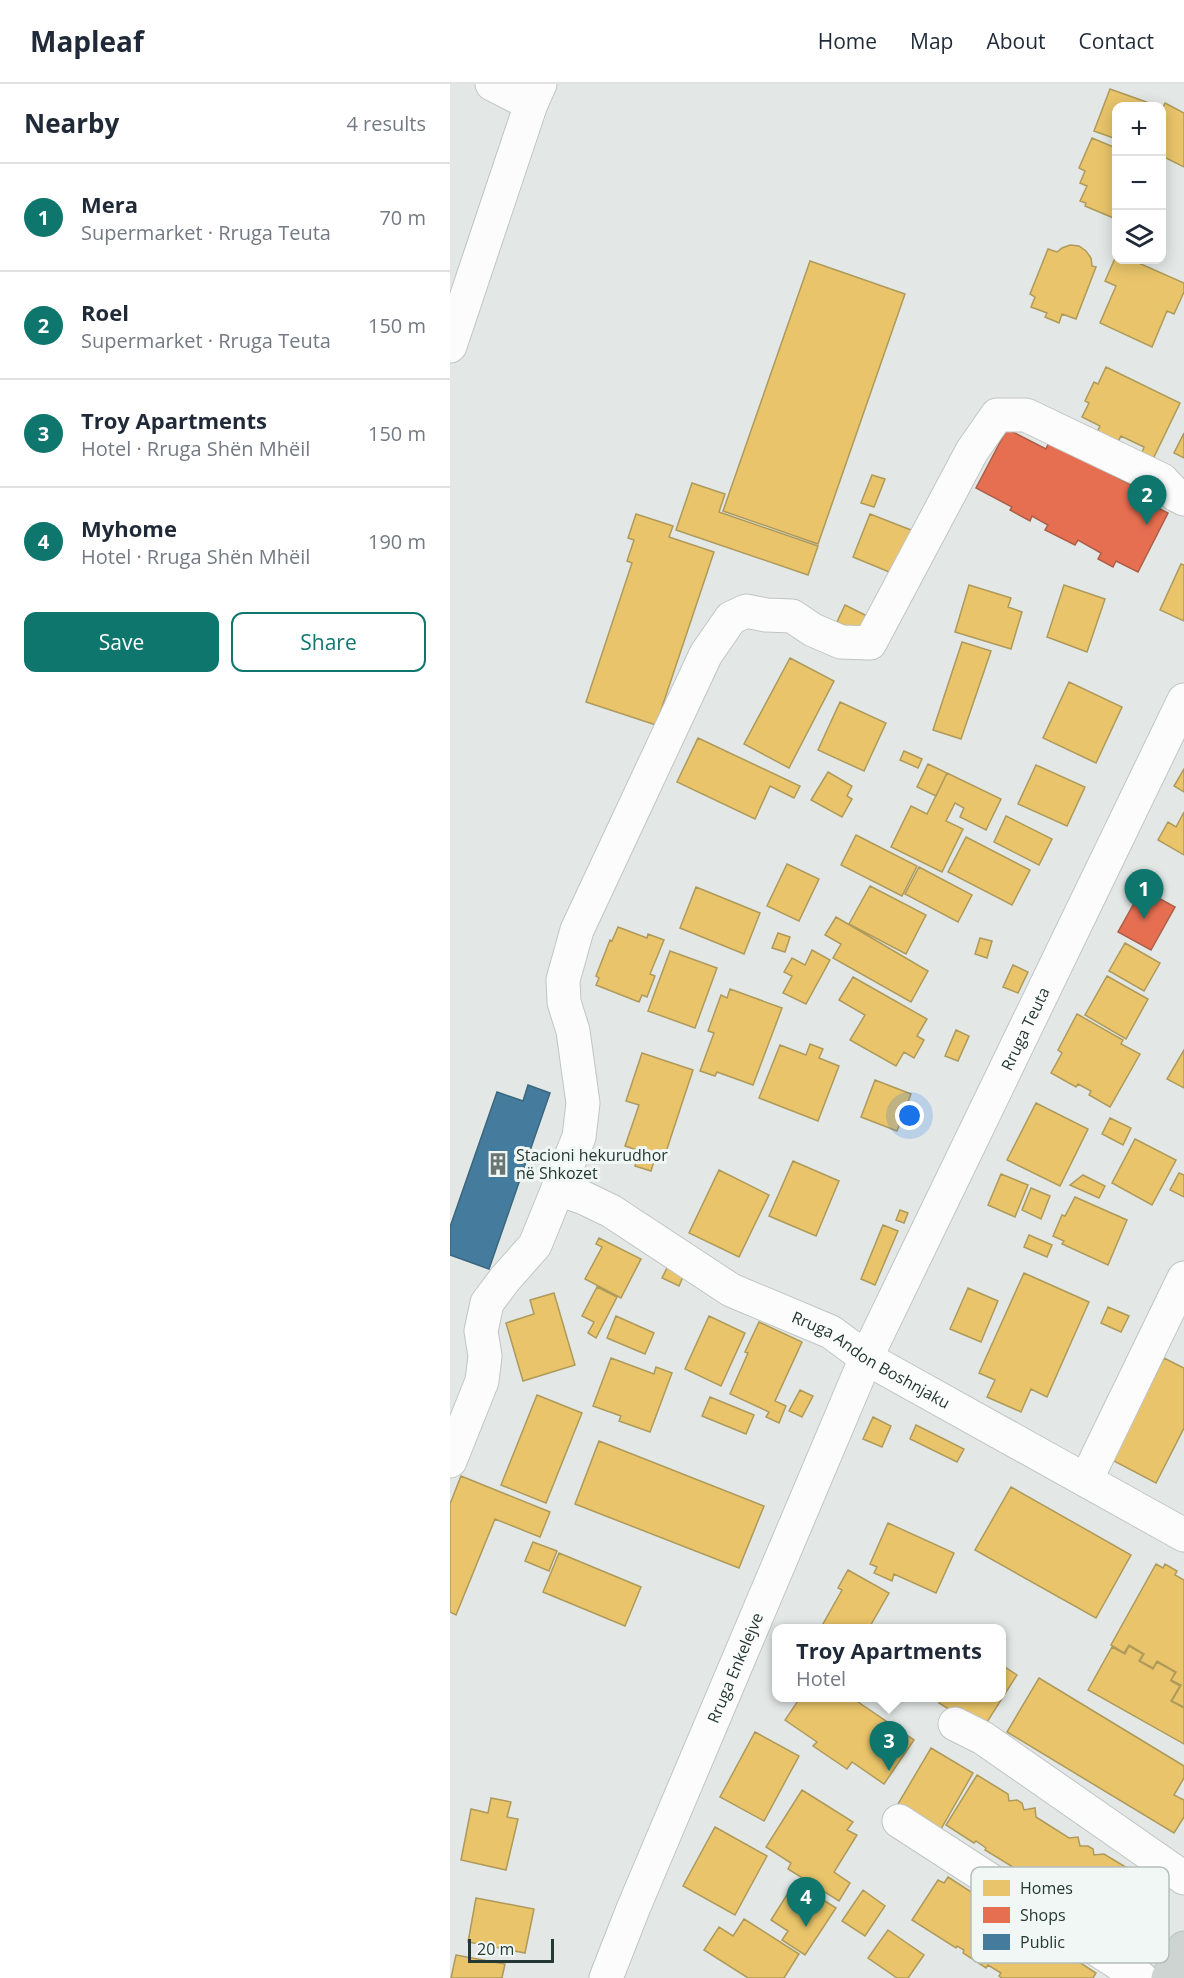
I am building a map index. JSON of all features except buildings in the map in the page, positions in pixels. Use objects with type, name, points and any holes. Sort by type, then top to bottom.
[{"type":"main road","points":[[1168,1978],[1184,1948]]},
{"type":"street","points":[[450,346],[535,94],[492,84]]},
{"type":"street","points":[[450,1461],[482,1380],[485,1356],[481,1331],[488,1303],[505,1279],[535,1245],[579,1137],[583,1103],[573,1031],[564,1002],[562,980],[578,930],[706,654],[731,618],[746,611],[766,615],[792,616],[813,630],[841,642],[870,643],[972,451],[997,415],[1026,415],[1162,480],[1176,495],[1184,499]]},
{"type":"street","name":"Rruga Teuta","points":[[866,1358],[1184,700]]},
{"type":"street","name":"Rruga Andon Boshnjaku","points":[[558,1189],[611,1211],[731,1290],[831,1332],[866,1358],[1184,1535]]},
{"type":"street","points":[[1086,1480],[1184,1278]]},
{"type":"street","name":"Rruga Enkelejve","points":[[606,1978],[866,1358]]},
{"type":"street","points":[[955,1724],[983,1738],[1168,1867]]},
{"type":"street","points":[[899,1821],[971,1868]]},
{"type":"street","points":[[1169,1868],[1184,1878]]},
{"type":"street","points":[[1118,1963],[1141,1978]]},
{"type":"place","name":"Roel","points":[[1147,525]]},
{"type":"place","name":"Mera","points":[[1144,919]]},
{"type":"place","name":"Stacioni hekurudhor në Shkozet","points":[[498,1164]]},
{"type":"place","name":"Troy Apartments","points":[[889,1771]]},
{"type":"place","name":"Myhome","points":[[806,1927]]}]
